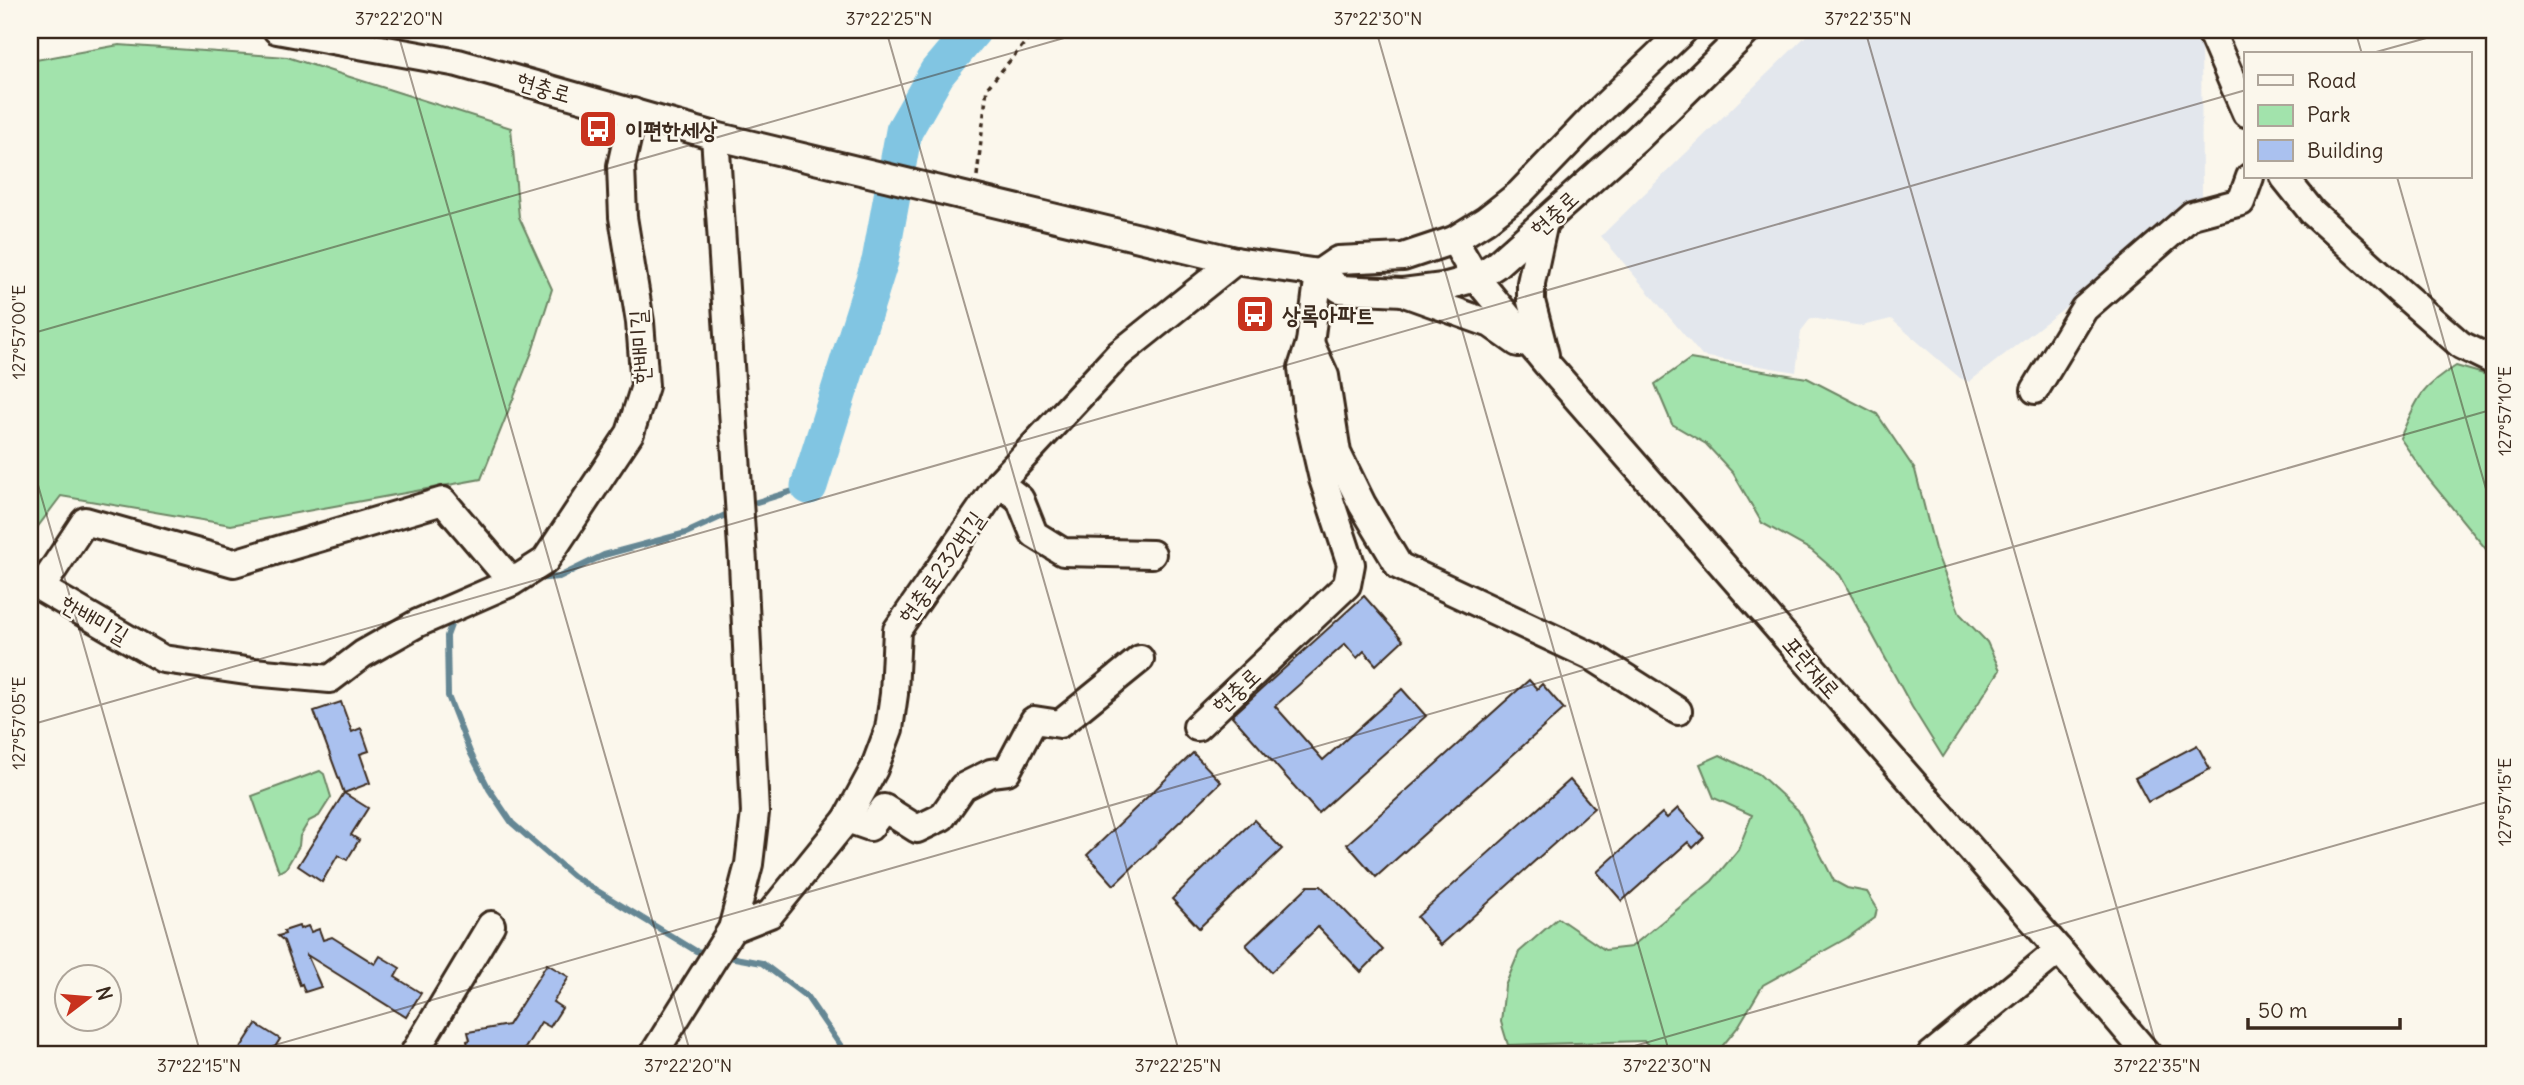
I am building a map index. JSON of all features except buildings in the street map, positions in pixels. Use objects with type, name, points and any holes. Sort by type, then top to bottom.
[{"type":"street","name":"현충로","points":[[277,30],[458,63],[715,136],[1235,261],[1319,273],[1340,289],[1403,292],[1443,287],[1476,278],[1496,265],[1638,138],[1748,30]]},
{"type":"street","name":"현충로","points":[[1197,727],[1347,585],[1351,564],[1323,479],[1308,414],[1302,368],[1310,342],[1319,273],[1338,260],[1403,257],[1454,240],[1486,220],[1519,194],[1593,117],[1684,30]]},
{"type":"street","points":[[2210,30],[2244,108]]},
{"type":"street","name":"한배미길","points":[[512,582],[443,501],[234,563],[85,521],[41,588],[163,659],[253,672],[330,679],[363,654],[418,623],[512,582],[545,561],[630,433],[645,386],[640,322],[623,216],[621,166],[633,112]]},
{"type":"street","points":[[653,1055],[729,934],[749,864],[755,813],[743,563],[715,136]]},
{"type":"street","points":[[2035,390],[2084,309],[2192,215],[2241,202],[2250,178]]},
{"type":"street","points":[[2285,178],[2312,212],[2409,300],[2461,345],[2494,361]]},
{"type":"street","points":[[1544,222],[1531,283],[1531,301],[1547,364]]},
{"type":"street","name":"포란재로","points":[[1454,240],[1476,278],[1547,364],[2148,1055]]},
{"type":"street","name":"현충로232번길","points":[[729,934],[770,914],[848,819],[874,769],[889,729],[894,694],[897,630],[999,483],[1119,354],[1235,261]]},
{"type":"street","points":[[1403,292],[1491,324],[1547,364]]},
{"type":"street","points":[[1310,342],[1325,376],[1337,453],[1362,504],[1399,566],[1593,657],[1678,711]]},
{"type":"street","points":[[999,483],[1020,499],[1034,534],[1063,552],[1152,554]]},
{"type":"street","points":[[848,819],[870,827],[884,808],[917,829],[942,817],[963,787],[991,773],[1007,771],[1034,720],[1060,724],[1140,659]]},
{"type":"street","points":[[413,1055],[491,925]]},
{"type":"street","points":[[1931,1055],[2059,950]]},
{"type":"path","points":[[966,196],[987,88],[1029,38],[1042,30]]},
{"type":"shaded area","points":[[1812,30],[2201,30],[2202,201],[1969,382],[1960,378],[1891,319],[1862,326],[1811,318],[1801,331],[1796,372],[1702,356],[1601,236]]},
{"type":"green space","points":[[119,45],[287,57],[511,128],[519,217],[552,289],[532,352],[481,479],[231,525],[61,496],[30,537],[30,61]]},
{"type":"green space","points":[[1690,359],[1807,378],[1877,414],[1915,470],[1935,549],[1960,614],[1987,642],[2000,670],[1943,757],[1912,707],[1840,575],[1811,550],[1762,523],[1733,473],[1706,444],[1672,424],[1655,384]]},
{"type":"green space","points":[[2456,366],[2494,377],[2494,559],[2427,477],[2400,438],[2420,396],[2434,381]]},
{"type":"green space","points":[[1720,755],[1759,774],[1798,810],[1834,881],[1847,888],[1867,892],[1877,908],[1875,918],[1847,938],[1763,985],[1738,1027],[1715,1055],[1659,1055],[1644,1041],[1508,1045],[1501,1022],[1505,986],[1519,952],[1558,918],[1605,950],[1631,947],[1712,881],[1738,850],[1752,815],[1714,798],[1700,764]]},
{"type":"green space","points":[[320,771],[324,774],[331,797],[319,816],[309,821],[300,836],[299,846],[286,868],[279,872],[252,796]]},
{"type":"waterway","points":[[809,486],[880,261],[904,131],[937,73],[973,30]]},
{"type":"waterway","points":[[747,505],[809,486]]},
{"type":"waterway","points":[[534,579],[559,577],[604,555],[686,533],[734,511]]},
{"type":"waterway","points":[[454,617],[447,636],[448,696],[470,752],[489,789],[512,823],[573,876],[696,951],[709,953]]},
{"type":"waterway","points":[[724,956],[762,963],[807,997],[847,1055]]},
{"type":"place","name":"이편한세상","points":[[598,129]]},
{"type":"place","name":"상록아파트","points":[[1255,314]]}]
